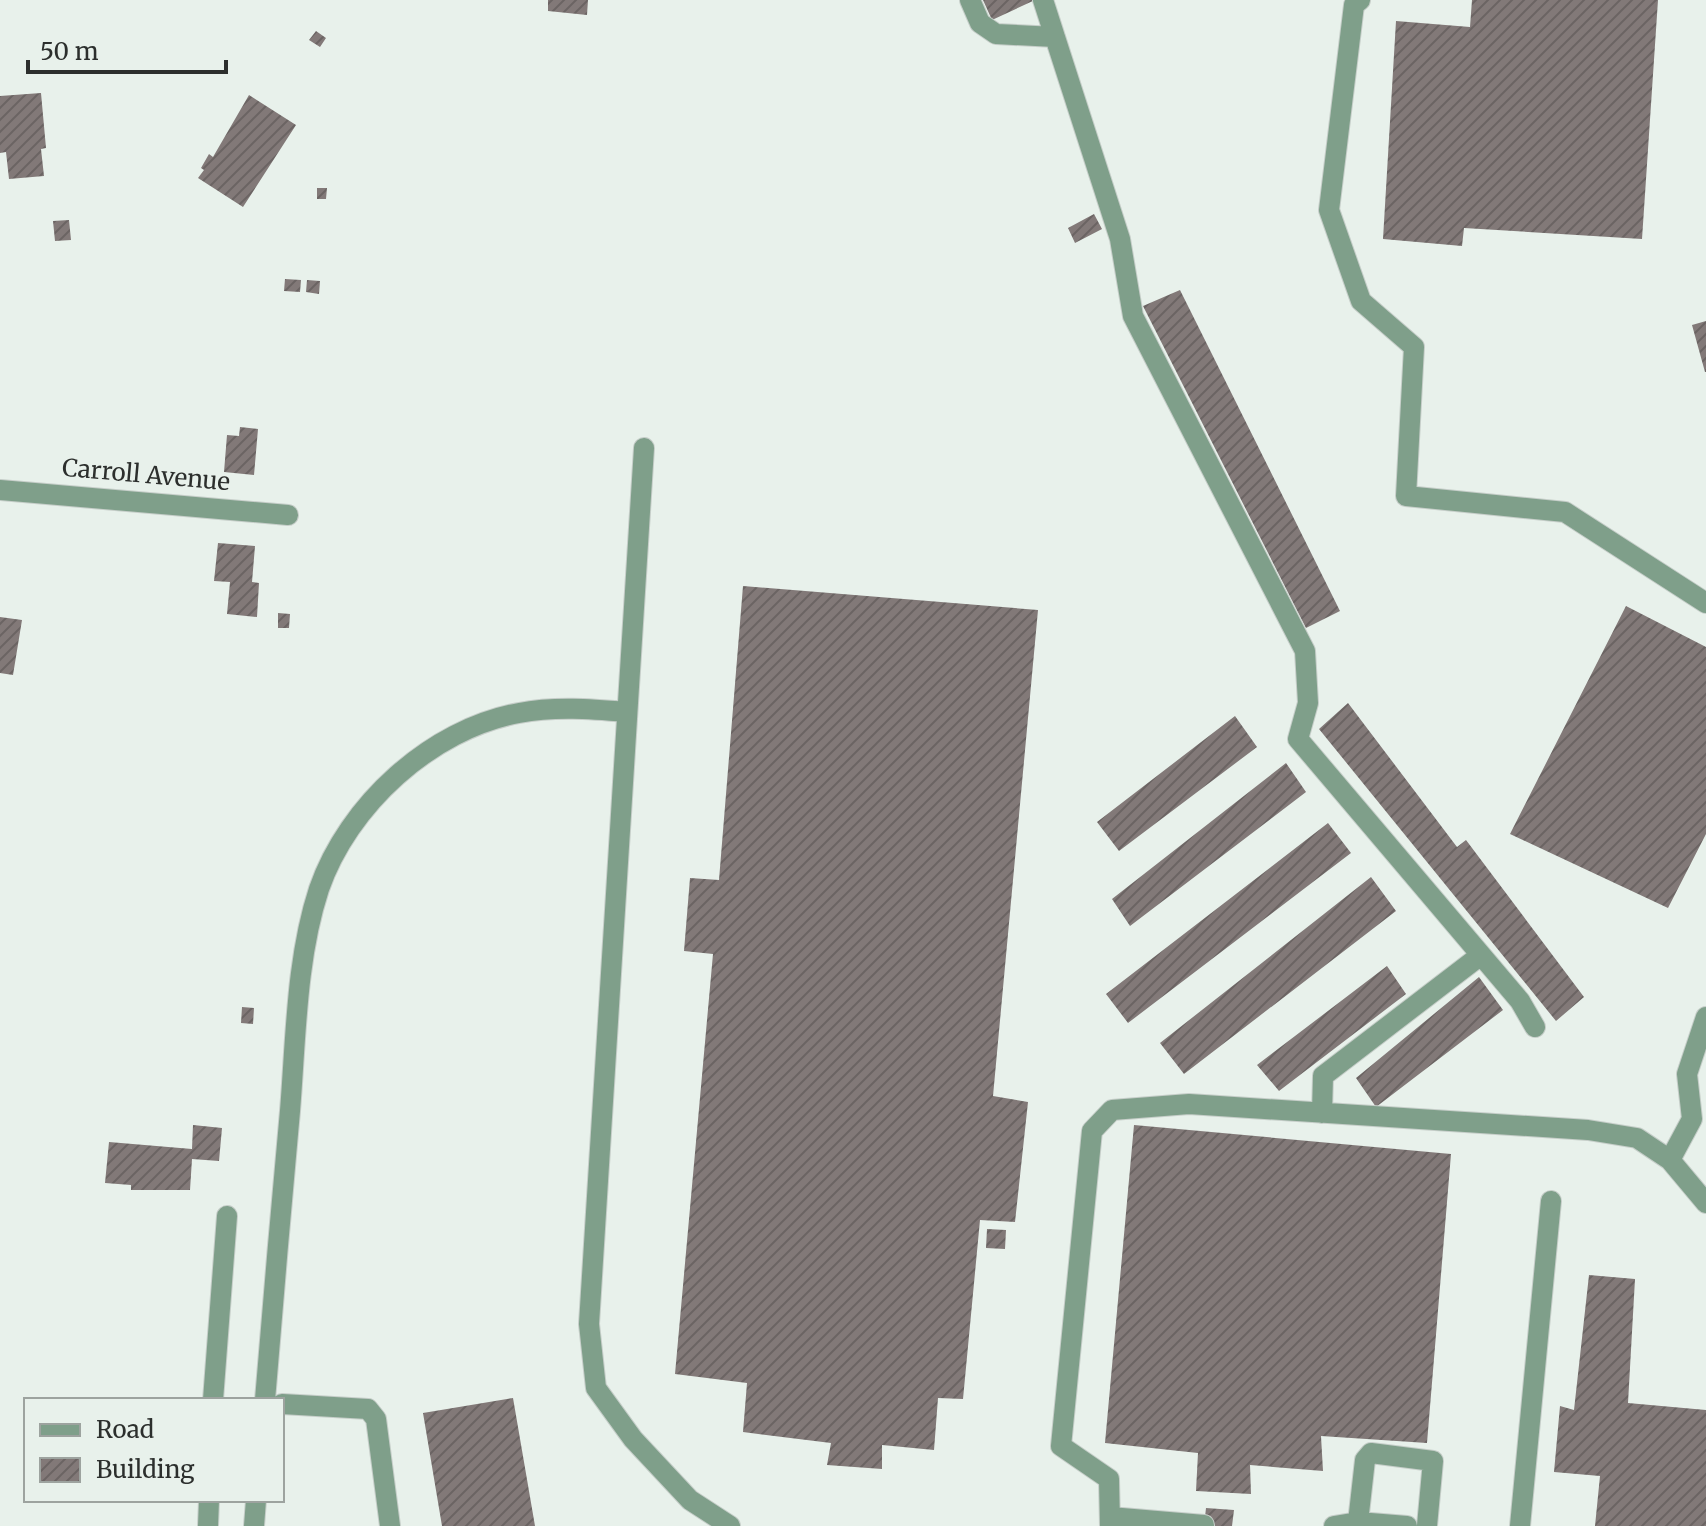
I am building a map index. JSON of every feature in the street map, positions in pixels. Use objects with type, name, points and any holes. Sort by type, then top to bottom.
[{"type":"lane","points":[[970,0],[980,23],[996,34],[1055,37]]},
{"type":"lane","points":[[1043,0],[1120,239],[1133,316],[1305,651],[1308,703],[1298,739],[1520,1001],[1535,1027]]},
{"type":"lane","points":[[1360,0],[1354,5],[1329,210],[1361,301],[1414,347],[1406,496],[1565,512],[1706,603]]},
{"type":"lane","points":[[644,448],[589,1324],[596,1388],[633,1439],[690,1500],[730,1526]]},
{"type":"lane","name":"Carroll Avenue","points":[[0,490],[288,515]]},
{"type":"lane","points":[[265,1398],[303,962],[320,888],[355,823],[397,773],[455,733],[518,713],[578,708],[627,712]]},
{"type":"lane","points":[[1322,1113],[1323,1076],[1481,955]]},
{"type":"lane","points":[[1670,1160],[1692,1119],[1687,1074],[1706,1017]]},
{"type":"lane","points":[[1204,1525],[1110,1522],[1109,1479],[1061,1446],[1092,1131],[1112,1110],[1189,1104],[1588,1130],[1637,1138],[1670,1160],[1706,1203]]},
{"type":"lane","points":[[1520,1526],[1551,1201]]},
{"type":"lane","points":[[213,1398],[227,1216]]},
{"type":"lane","points":[[284,1404],[368,1409],[376,1419],[390,1526]]},
{"type":"lane","points":[[1358,1522],[1365,1460],[1371,1453],[1433,1461],[1427,1526]]},
{"type":"lane","points":[[208,1526],[209,1502]]},
{"type":"lane","points":[[254,1526],[256,1502]]},
{"type":"lane","points":[[1334,1526],[1358,1522],[1407,1526]]},
{"type":"building","points":[[548,0],[588,0],[587,15],[548,11]]},
{"type":"building","points":[[983,0],[1035,0],[992,20]]},
{"type":"building","points":[[1472,0],[1658,0],[1642,239],[1464,228],[1462,246],[1383,239],[1396,21],[1470,27]]},
{"type":"building","points":[[316,31],[326,38],[320,47],[309,40]]},
{"type":"building","points":[[41,93],[46,148],[41,149],[44,176],[9,179],[6,152],[0,153],[0,96]]},
{"type":"building","points":[[249,95],[296,125],[243,207],[198,178],[209,154],[213,157]]},
{"type":"building","points":[[317,188],[327,188],[326,199],[317,199]]},
{"type":"building","points":[[1094,214],[1102,229],[1075,243],[1068,228]]},
{"type":"building","points":[[69,220],[71,240],[55,241],[53,221]]},
{"type":"building","points":[[285,279],[301,280],[300,292],[284,291]]},
{"type":"building","points":[[307,280],[320,281],[319,294],[306,292]]},
{"type":"building","points":[[1180,290],[1340,611],[1306,628],[1143,306]]},
{"type":"building","points":[[1706,321],[1706,372],[1705,372],[1692,325]]},
{"type":"building","points":[[240,427],[258,429],[254,475],[224,472],[227,435],[239,436]]},
{"type":"building","points":[[218,543],[255,546],[252,582],[259,583],[257,617],[227,614],[230,582],[214,581]]},
{"type":"building","points":[[743,586],[1038,610],[993,1096],[1028,1102],[1015,1222],[980,1220],[963,1399],[938,1398],[934,1450],[882,1445],[882,1469],[827,1465],[831,1443],[743,1432],[747,1383],[675,1374],[713,954],[684,951],[690,878],[719,880]]},
{"type":"building","points":[[1626,606],[1706,647],[1706,834],[1668,908],[1510,834]]},
{"type":"building","points":[[278,613],[290,614],[289,628],[278,628]]},
{"type":"building","points":[[0,617],[22,620],[13,675],[0,673]]},
{"type":"building","points":[[1348,703],[1457,847],[1466,840],[1584,997],[1556,1021],[1319,729]]},
{"type":"building","points":[[1235,716],[1257,747],[1119,851],[1097,822]]},
{"type":"building","points":[[1286,763],[1306,792],[1130,926],[1112,899]]},
{"type":"building","points":[[1328,823],[1351,853],[1128,1023],[1106,994]]},
{"type":"building","points":[[1371,877],[1396,911],[1184,1074],[1160,1043]]},
{"type":"building","points":[[1387,966],[1406,994],[1279,1091],[1257,1065]]},
{"type":"building","points":[[1479,977],[1503,1010],[1376,1107],[1356,1078]]},
{"type":"building","points":[[242,1007],[254,1008],[253,1024],[241,1023]]},
{"type":"building","points":[[193,1125],[222,1128],[219,1161],[192,1159],[190,1190],[131,1190],[131,1185],[105,1183],[109,1142],[192,1149]]},
{"type":"building","points":[[1134,1125],[1451,1154],[1427,1443],[1321,1436],[1323,1471],[1250,1465],[1251,1494],[1196,1491],[1198,1453],[1105,1443]]},
{"type":"building","points":[[987,1229],[1006,1230],[1005,1249],[986,1248]]},
{"type":"building","points":[[1589,1275],[1635,1279],[1628,1403],[1706,1410],[1706,1526],[1595,1526],[1600,1476],[1554,1472],[1560,1406],[1574,1410]]},
{"type":"building","points":[[513,1398],[535,1526],[442,1526],[423,1413]]},
{"type":"building","points":[[1206,1508],[1234,1510],[1232,1526],[1204,1526]]}]
